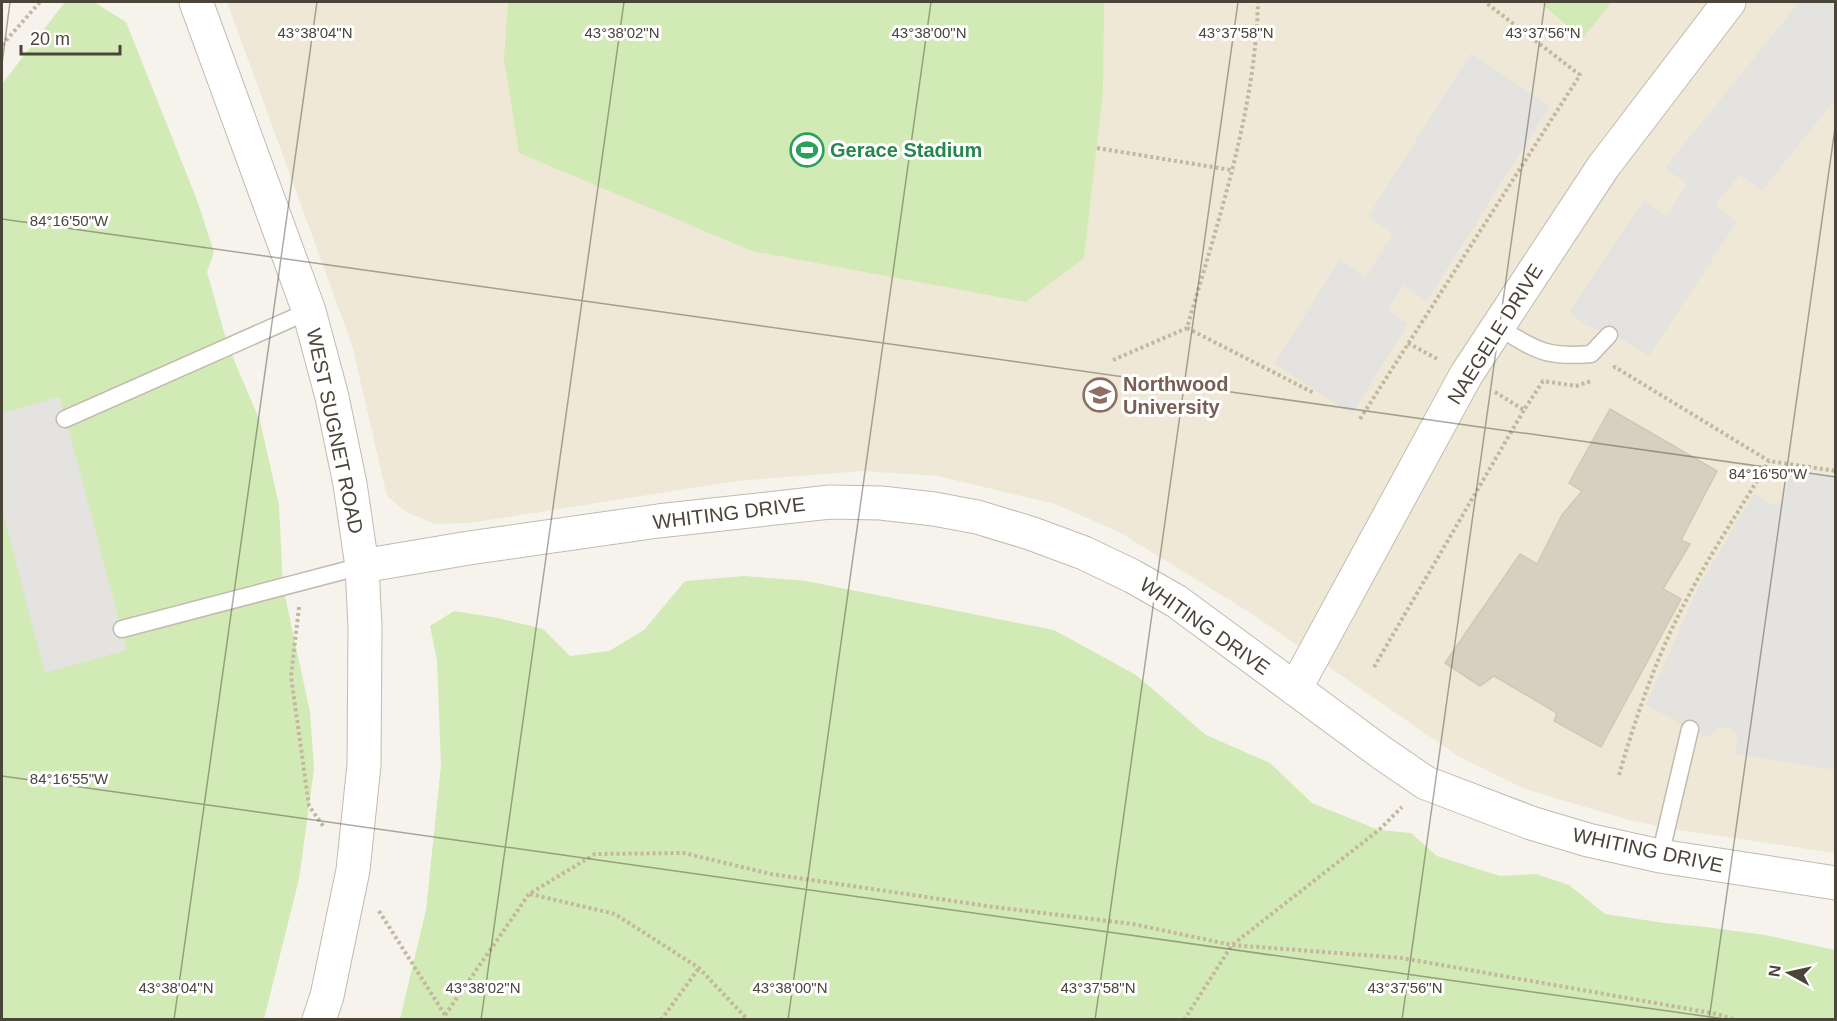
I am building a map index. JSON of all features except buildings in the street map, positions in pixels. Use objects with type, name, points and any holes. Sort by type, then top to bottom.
[{"type":"street","name":"WEST SUGNET ROAD","points":[[196,2],[309,311],[332,397],[348,473],[362,566],[365,627],[364,765],[353,870],[327,996],[319,1020]]},
{"type":"street","name":"NAEGELE DRIVE","points":[[1295,688],[1466,375],[1603,167],[1729,2]]},
{"type":"street","name":"WHITING DRIVE","points":[[362,566],[599,529],[830,502],[881,503],[934,508],[977,517],[1030,532],[1084,553],[1132,576],[1176,601],[1426,783],[1531,823],[1588,840],[1660,856],[1836,883]]},
{"type":"lane","points":[[65,419],[309,311]]},
{"type":"lane","points":[[1498,327],[1535,350],[1564,356],[1591,354],[1609,335]]},
{"type":"lane","points":[[122,629],[362,566]]},
{"type":"lane","points":[[1660,856],[1690,729]]},
{"type":"path","points":[[2,45],[40,2]]},
{"type":"path","points":[[1187,328],[1231,170],[1250,87],[1257,42],[1258,2]]},
{"type":"path","points":[[1360,419],[1580,75],[1485,2]]},
{"type":"path","points":[[1097,148],[1231,170]]},
{"type":"path","points":[[1113,360],[1187,328]]},
{"type":"path","points":[[1187,328],[1314,393]]},
{"type":"path","points":[[1408,343],[1524,410]]},
{"type":"path","points":[[1606,373],[1615,367],[1769,461],[1836,471]]},
{"type":"path","points":[[1374,667],[1543,381],[1576,386],[1597,379]]},
{"type":"path","points":[[1619,775],[1636,714],[1665,645],[1689,595],[1769,461]]},
{"type":"path","points":[[1183,1019],[1232,945],[1379,830],[1426,783]]},
{"type":"path","points":[[445,1015],[529,894],[595,854],[684,853],[771,874],[994,907],[1133,924],[1232,945],[1402,958],[1717,1014],[1736,1020]]},
{"type":"path","points":[[529,894],[615,914],[699,968],[748,1020]]},
{"type":"path","points":[[661,1020],[699,968]]},
{"type":"shaded area","name":"Northwood University","points":[[227,2],[1835,2],[1835,853],[1679,830],[1629,820],[1525,789],[1458,756],[1249,612],[1119,532],[1055,504],[938,476],[862,471],[737,481],[470,523],[435,524],[408,513],[387,496],[352,345]]},
{"type":"shaded area","points":[[1799,2],[1835,2],[1835,100],[1762,191],[1740,175],[1715,205],[1737,222],[1649,356],[1628,343],[1586,325],[1569,312],[1644,200],[1666,216],[1687,184],[1665,168]]},
{"type":"shaded area","points":[[1471,53],[1550,106],[1427,301],[1403,285],[1388,310],[1408,324],[1352,414],[1274,364],[1340,259],[1365,277],[1393,234],[1368,216]]},
{"type":"shaded area","points":[[60,397],[127,650],[45,673],[2,509],[2,413]]},
{"type":"shaded area","points":[[1789,469],[1835,476],[1835,770],[1735,754],[1738,736],[1731,728],[1719,728],[1707,738],[1646,705],[1698,588],[1754,493],[1773,505],[1784,502]]},
{"type":"green space","points":[[65,2],[94,2],[126,22],[197,200],[214,252],[207,272],[228,346],[260,421],[279,505],[283,587],[310,712],[314,769],[299,879],[264,1019],[2,1019],[2,84]]},
{"type":"green space","name":"Gerace Stadium","points":[[508,2],[1104,2],[1103,91],[1084,258],[1026,302],[752,251],[519,153],[504,59]]},
{"type":"green space","points":[[1540,2],[1612,2],[1582,39]]},
{"type":"green space","points":[[744,576],[806,581],[1054,630],[1136,675],[1206,735],[1270,763],[1312,803],[1379,830],[1411,833],[1437,856],[1500,876],[1536,874],[1569,885],[1605,914],[1765,935],[1835,950],[1835,1019],[400,1019],[426,910],[441,766],[437,660],[430,626],[454,611],[498,618],[543,629],[570,656],[609,651],[644,630],[685,581]]},
{"type":"place","name":"Gerace Stadium","points":[[807,150]]},
{"type":"place","name":"Northwood University","points":[[1100,395]]}]
